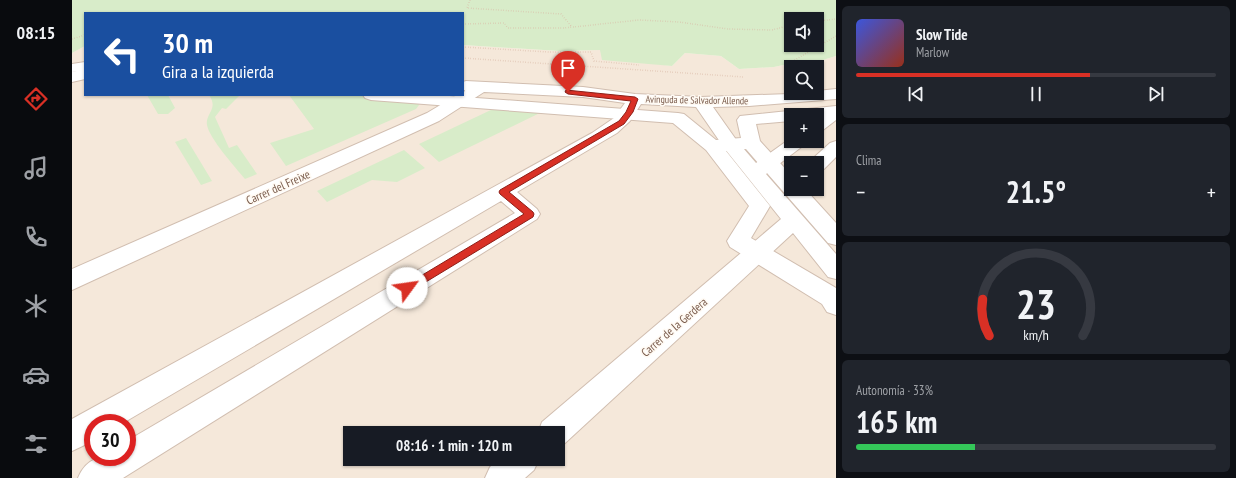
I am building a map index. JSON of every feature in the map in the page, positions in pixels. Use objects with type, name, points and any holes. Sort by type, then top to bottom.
[{"type":"street","points":[[72,68],[84,66]]},
{"type":"street","points":[[72,77],[84,74]]},
{"type":"street","points":[[467,92],[631,107],[678,118],[784,183]]},
{"type":"street","name":"Avinguda de Salvador Allende","points":[[467,92],[582,92],[631,107],[829,95]]},
{"type":"street","points":[[829,95],[836,111]]},
{"type":"street","name":"Carrer del Freixe","points":[[72,280],[434,117],[462,96]]},
{"type":"street","points":[[701,102],[721,145],[760,206],[738,241],[831,297],[836,304]]},
{"type":"street","points":[[110,414],[598,137],[621,123],[631,107]]},
{"type":"street","points":[[824,112],[836,111]]},
{"type":"street","points":[[824,120],[836,111]]},
{"type":"street","points":[[784,117],[746,120],[751,143],[762,168],[794,220],[836,270]]},
{"type":"street","points":[[721,145],[751,143]]},
{"type":"street","points":[[824,158],[836,147]]},
{"type":"street","points":[[762,168],[789,148]]},
{"type":"street","points":[[94,478],[530,214],[503,192]]},
{"type":"street","points":[[799,196],[836,237]]},
{"type":"street","name":"Carrer de la Gerdera","points":[[561,426],[794,220]]},
{"type":"street","points":[[72,436],[84,429]]},
{"type":"street","points":[[501,478],[515,466]]},
{"type":"path","points":[[470,0],[467,8],[561,14],[572,27]]},
{"type":"path","points":[[824,20],[836,19]]},
{"type":"path","points":[[464,24],[504,24],[508,28],[572,27],[639,20],[680,22],[728,29],[772,30],[784,27]]},
{"type":"path","points":[[72,39],[84,35]]},
{"type":"path","points":[[795,60],[836,36]]},
{"type":"path","points":[[464,47],[591,52],[594,61],[639,65]]},
{"type":"path","points":[[464,58],[744,77]]},
{"type":"shaded area","points":[[464,45],[560,51],[600,50],[641,62],[672,66],[685,53],[721,56],[739,69],[774,67],[784,65],[784,100],[824,100],[823,60],[836,56],[836,478],[72,478],[72,53],[84,47],[84,96],[464,96]]},
{"type":"green space","points":[[72,0],[836,0],[836,56],[823,60],[784,60],[784,65],[774,67],[739,69],[721,56],[685,53],[672,66],[602,60],[600,50],[560,51],[464,45],[464,12],[84,12],[84,47],[72,53]]},
{"type":"green space","points":[[148,96],[169,96],[175,108],[168,114],[158,114]]},
{"type":"green space","points":[[210,96],[239,96],[226,109],[222,108],[215,117],[229,148],[237,145],[257,174],[245,179],[212,137],[207,121],[213,104]]},
{"type":"green space","points":[[290,96],[365,96],[410,99],[417,101],[419,105],[416,109],[286,166],[270,143],[314,129]]},
{"type":"green space","points":[[493,109],[546,110],[439,162],[419,144]]},
{"type":"green space","points":[[186,138],[212,181],[201,185],[175,142]]},
{"type":"green space","points":[[404,150],[425,168],[397,182],[372,180],[327,202],[317,191]]},
{"type":"route","points":[[407,288],[530,214],[503,192],[621,123],[629,112],[635,99],[582,92],[568,92]]}]
